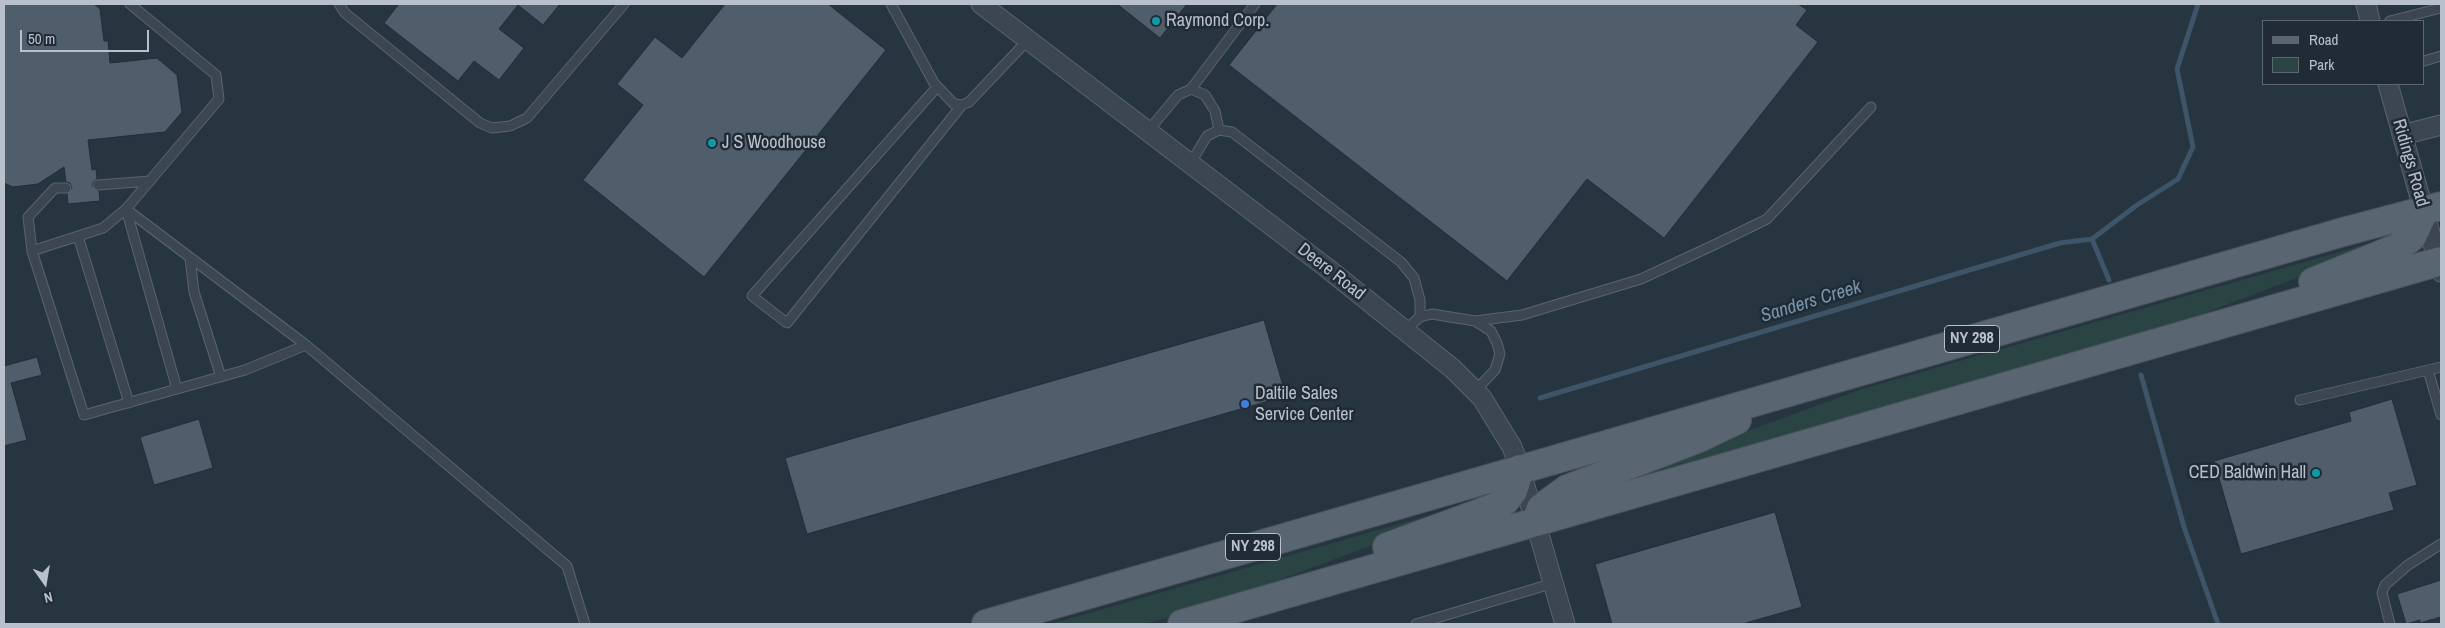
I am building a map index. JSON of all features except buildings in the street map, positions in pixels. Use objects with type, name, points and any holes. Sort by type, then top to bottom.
[{"type":"main road","points":[[2221,324],[2332,274],[2397,248],[2412,237],[2432,209]]},
{"type":"main road","name":"NY 298","points":[[986,624],[2343,232],[2432,209]]},
{"type":"main road","points":[[1182,624],[2440,262]]},
{"type":"main road","points":[[1536,522],[1541,508],[1567,489],[1697,440],[1807,386]]},
{"type":"main road","points":[[1262,601],[1381,550],[1496,507],[1505,501],[1513,491],[1520,470]]},
{"type":"street","name":"Deere Road","points":[[981,4],[1405,330],[1453,369],[1475,391],[1495,417],[1512,447],[1566,624]]},
{"type":"street","points":[[2366,4],[2370,20]]},
{"type":"street","name":"Ridings Road","points":[[2388,85],[2402,135],[2432,209],[2440,262]]},
{"type":"street","points":[[2402,135],[2441,125]]},
{"type":"lane","points":[[32,252],[103,228],[126,209],[219,100],[216,75],[130,4]]},
{"type":"lane","points":[[339,4],[345,13],[465,111],[480,123],[492,128],[510,126],[527,118],[624,4]]},
{"type":"lane","points":[[892,4],[937,87],[954,104],[962,105]]},
{"type":"lane","points":[[1148,131],[1178,95],[1191,89],[1255,4]]},
{"type":"lane","points":[[2394,20],[2441,8]]},
{"type":"lane","points":[[937,87],[752,296],[787,324],[962,105],[969,102],[1028,40]]},
{"type":"lane","points":[[2425,61],[2441,56]]},
{"type":"lane","points":[[1191,89],[1204,94],[1215,111],[1219,130]]},
{"type":"lane","points":[[1405,330],[1420,316],[1432,314],[1475,321],[1522,315],[1641,279],[1767,219],[1871,106]]},
{"type":"lane","points":[[1190,164],[1207,136],[1219,130],[1232,132],[1401,262],[1414,278],[1420,300],[1420,316]]},
{"type":"lane","points":[[98,185],[150,181]]},
{"type":"lane","points":[[66,188],[55,188],[28,217],[32,252],[84,415],[245,370],[306,346]]},
{"type":"lane","points":[[126,209],[306,346],[567,566],[584,624]]},
{"type":"lane","points":[[126,209],[177,389]]},
{"type":"lane","points":[[78,236],[129,403]]},
{"type":"lane","points":[[190,258],[194,292],[221,377]]},
{"type":"lane","points":[[1475,321],[1491,331],[1498,343],[1500,354],[1494,370],[1475,391]]},
{"type":"lane","points":[[2300,400],[2441,367]]},
{"type":"lane","points":[[2428,370],[2441,415]]},
{"type":"lane","points":[[2390,624],[2382,593],[2384,585],[2408,565],[2441,544]]},
{"type":"lane","points":[[1416,624],[1554,583]]},
{"type":"green space","points":[[2388,238],[2387,243],[2164,329],[1578,499],[1577,494],[1859,390]]},
{"type":"green space","points":[[1486,499],[1486,503],[1212,605],[1145,624],[1051,624]]},
{"type":"waterway","points":[[2109,280],[2092,239],[2137,205],[2178,179],[2193,147],[2177,69],[2198,4]]},
{"type":"waterway","name":"Sanders Creek","points":[[1540,398],[2060,243],[2092,239]]},
{"type":"waterway","points":[[2141,375],[2184,527],[2218,624]]},
{"type":"place","name":"Raymond Corp.","points":[[1156,21]]},
{"type":"place","name":"J S Woodhouse","points":[[712,143]]},
{"type":"place","name":"Daltile Sales Service Center","points":[[1245,404]]},
{"type":"place","name":"CED Baldwin Hall","points":[[2316,473]]}]
